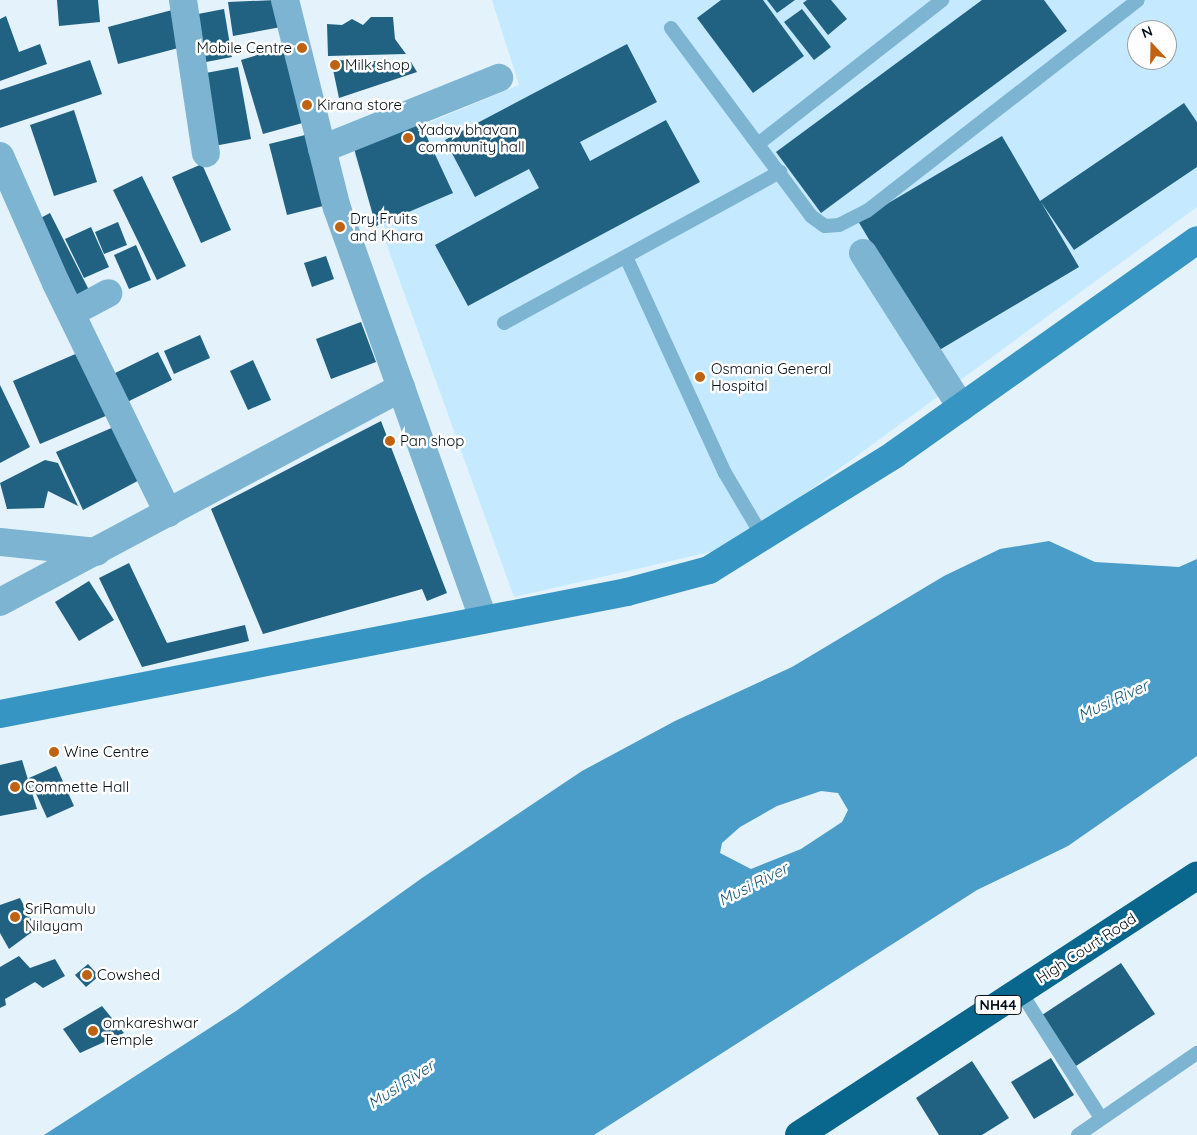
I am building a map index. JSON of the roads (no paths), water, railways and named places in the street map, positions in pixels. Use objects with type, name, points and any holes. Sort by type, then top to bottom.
[{"type":"highway","name":"High Court Road","points":[[800,1135],[1197,876]]},
{"type":"main road","points":[[0,714],[627,592],[709,570],[764,539],[961,407],[1197,240]]},
{"type":"street","points":[[183,0],[206,153]]},
{"type":"street","points":[[284,0],[337,208],[484,620]]},
{"type":"street","points":[[322,149],[499,78]]},
{"type":"street","points":[[0,156],[168,513]]},
{"type":"street","points":[[862,252],[961,407]]},
{"type":"street","points":[[73,312],[108,293]]},
{"type":"street","points":[[0,602],[401,388]]},
{"type":"street","points":[[0,542],[96,552]]},
{"type":"lane","points":[[758,144],[942,0]]},
{"type":"lane","points":[[671,28],[811,216],[825,226],[839,225],[867,211],[1138,0]]},
{"type":"lane","points":[[504,323],[780,172]]},
{"type":"lane","points":[[626,257],[725,474],[764,539]]},
{"type":"lane","points":[[1020,991],[1101,1118]]},
{"type":"lane","points":[[1078,1135],[1197,1053]]},
{"type":"water","name":"Musi River","points":[[1049,541],[1095,562],[1179,567],[1197,559],[1197,756],[1068,846],[977,890],[594,1135],[44,1135],[236,1011],[422,878],[582,771],[675,721],[792,667],[944,576],[1000,549]],"holes":[[[821,791],[838,793],[848,810],[842,822],[801,849],[751,869],[720,853],[722,843],[740,827],[777,806]]]},
{"type":"place","name":"Mobile Centre","points":[[302,48]]},
{"type":"place","name":"Milk shop","points":[[335,65]]},
{"type":"place","name":"Kirana store","points":[[307,105]]},
{"type":"place","name":"Yadav bhavan community hall","points":[[408,138]]},
{"type":"place","name":"Dry Fruits and Khara","points":[[340,227]]},
{"type":"place","name":"Osmania General Hospital","points":[[700,377]]},
{"type":"place","name":"Pan shop","points":[[390,441]]},
{"type":"place","name":"Wine Centre","points":[[54,752]]},
{"type":"place","name":"Commette Hall","points":[[15,787]]},
{"type":"place","name":"SriRamulu Nilayam","points":[[15,917]]},
{"type":"place","name":"Cowshed","points":[[87,975]]},
{"type":"place","name":"omkareshwar Temple","points":[[93,1031]]}]
